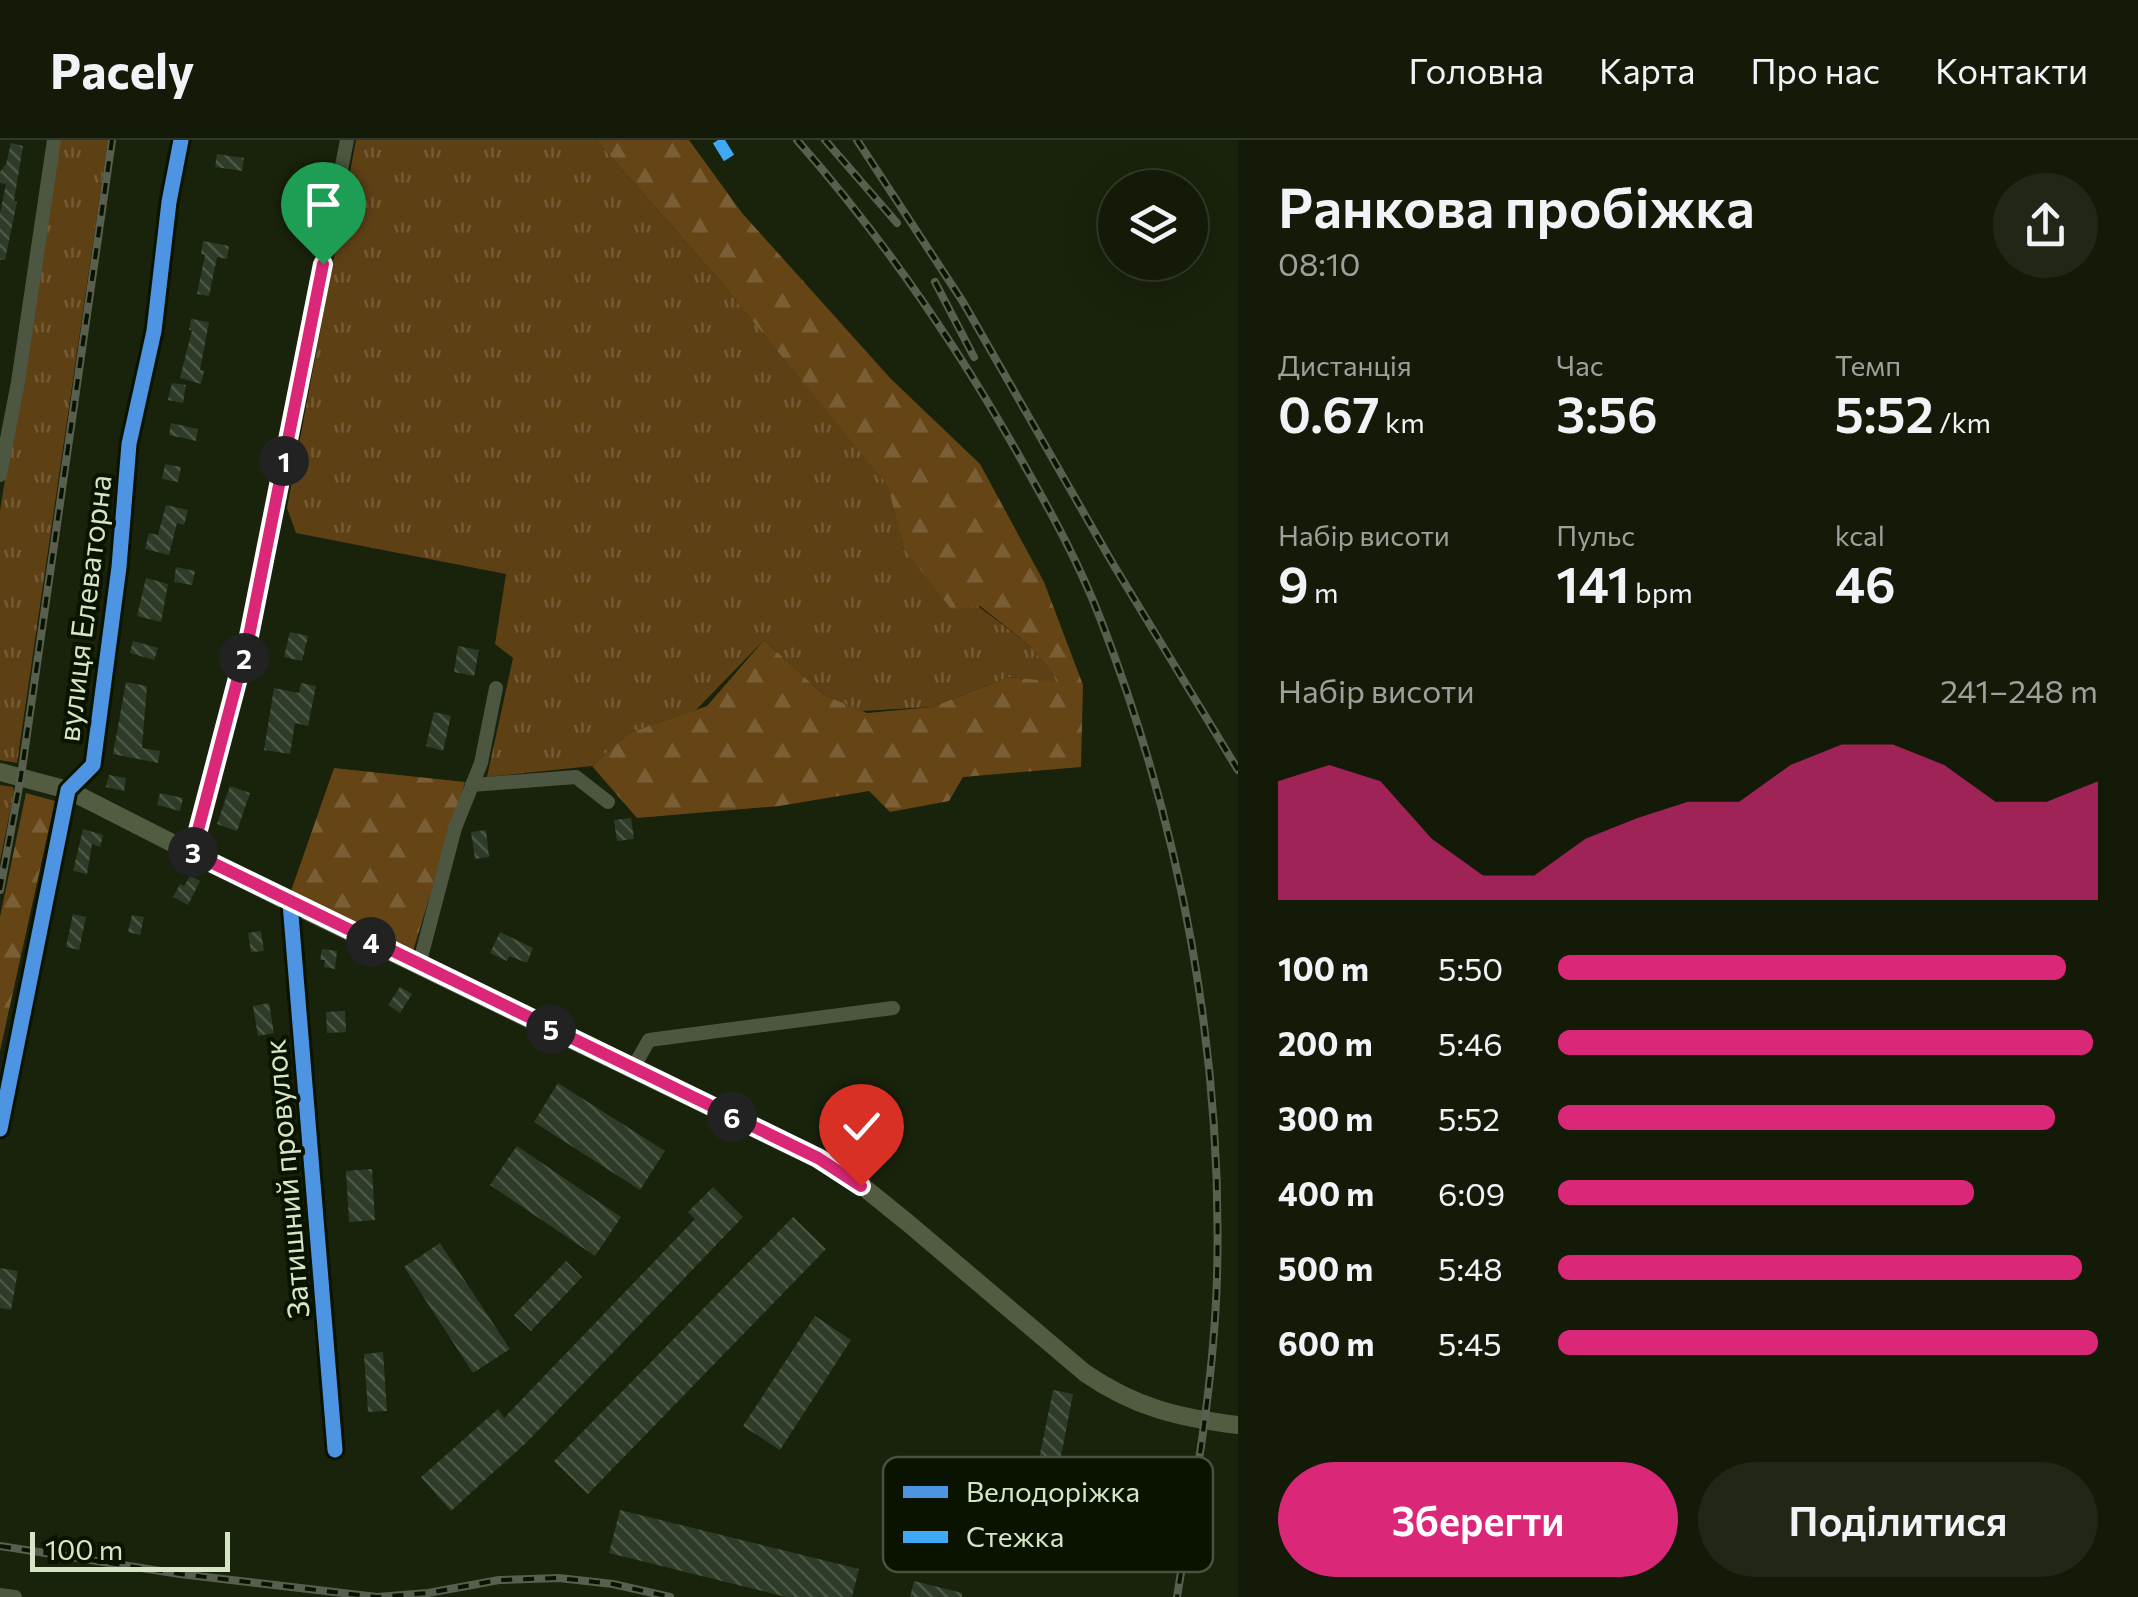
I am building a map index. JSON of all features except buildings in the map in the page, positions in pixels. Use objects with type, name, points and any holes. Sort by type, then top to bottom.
[{"type":"main road","points":[[0,772],[68,790],[290,903],[818,1158],[861,1186],[1109,1390],[1165,1412],[1238,1425]]},
{"type":"street","points":[[0,475],[54,140]]},
{"type":"street","name":"вулиця Елеваторна","points":[[0,1129],[68,790],[93,765],[119,567],[129,444],[154,331],[180,140]]},
{"type":"street","points":[[192,853],[249,636],[347,140]]},
{"type":"street","points":[[419,965],[455,828],[481,763],[496,688]]},
{"type":"street","points":[[472,785],[576,777],[608,802]]},
{"type":"street","name":"Затишний провулок","points":[[290,903],[335,1450]]},
{"type":"street","points":[[633,1068],[649,1040],[693,1031],[893,1008]]},
{"type":"street","points":[[0,1594],[15,1597]]},
{"type":"green space","points":[[59,140],[108,140],[17,763],[0,760],[0,511]]},
{"type":"green space","points":[[356,140],[596,140],[720,281],[889,486],[904,549],[1030,646],[1061,683],[1009,677],[932,707],[862,711],[824,695],[764,640],[696,710],[629,733],[592,766],[487,777],[513,658],[495,644],[506,574],[296,533],[287,508]]},
{"type":"green space","points":[[596,140],[689,140],[742,213],[891,379],[980,464],[1044,582],[1083,685],[1081,767],[963,777],[949,801],[890,812],[869,791],[779,806],[637,818],[592,766],[629,733],[707,706],[764,640],[824,695],[867,713],[932,707],[1009,677],[1060,682],[1030,646],[980,606],[952,610],[904,549],[888,486],[720,281]]},
{"type":"green space","points":[[334,768],[465,782],[413,951],[291,891]]},
{"type":"green space","points":[[0,785],[13,787],[14,792],[0,861]]},
{"type":"green space","points":[[26,793],[55,801],[0,1051],[0,917]]},
{"type":"railway","points":[[0,890],[21,776],[112,140]]},
{"type":"railway","points":[[797,140],[918,295],[1033,481],[1094,602],[1155,782],[1192,945],[1213,1110],[1217,1277],[1212,1358],[1199,1457]]},
{"type":"railway","points":[[825,140],[897,223]]},
{"type":"railway","points":[[857,140],[963,302],[1113,564],[1238,770]]},
{"type":"railway","points":[[935,282],[974,357]]},
{"type":"railway","points":[[0,1546],[180,1574],[377,1597],[428,1593],[499,1580],[559,1578],[613,1584],[670,1597]]},
{"type":"railway","points":[[1177,1597],[1181,1572]]},
{"type":"marked path","points":[[718,140],[729,158]]},
{"type":"cycle path","points":[[0,1129],[68,790],[93,765],[119,567],[129,444],[154,331],[169,202],[181,140]]},
{"type":"cycle path","points":[[290,903],[335,1450]]},
{"type":"route","points":[[323,264],[249,636],[192,853],[818,1158],[861,1186]]}]
